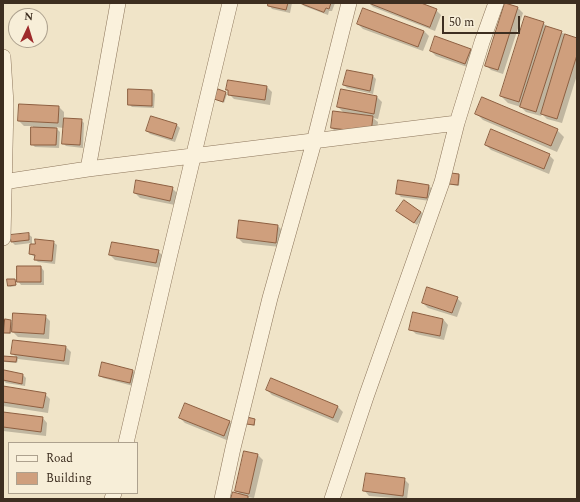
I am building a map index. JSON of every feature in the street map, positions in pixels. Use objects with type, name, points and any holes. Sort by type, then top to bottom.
[{"type":"street","points":[[88,169],[118,3]]},
{"type":"street","points":[[126,442],[230,3]]},
{"type":"street","points":[[222,499],[270,298],[314,142],[349,3]]},
{"type":"street","points":[[332,499],[366,397],[442,182],[457,123],[482,42],[496,3]]},
{"type":"street","points":[[3,57],[6,104],[3,238]]},
{"type":"street","points":[[4,182],[88,169],[457,123]]},
{"type":"building","points":[[268,3],[288,3],[286,10],[268,6]]},
{"type":"building","points":[[300,3],[331,3],[329,9],[326,8],[324,12]]},
{"type":"building","points":[[369,3],[421,3],[437,9],[430,27]]},
{"type":"building","points":[[505,3],[518,7],[498,70],[485,66]]},
{"type":"building","points":[[363,8],[424,31],[418,47],[357,24]]},
{"type":"building","points":[[525,16],[544,22],[519,102],[500,96]]},
{"type":"building","points":[[546,26],[562,31],[536,112],[520,107]]},
{"type":"building","points":[[565,34],[577,38],[577,55],[557,119],[541,114]]},
{"type":"building","points":[[435,36],[471,49],[465,64],[430,51]]},
{"type":"building","points":[[347,70],[373,75],[370,91],[343,85]]},
{"type":"building","points":[[228,80],[267,86],[265,100],[228,95],[228,90],[226,90]]},
{"type":"building","points":[[128,89],[152,90],[152,106],[128,105]]},
{"type":"building","points":[[218,89],[226,92],[223,102],[214,99]]},
{"type":"building","points":[[341,89],[377,96],[374,114],[337,107]]},
{"type":"building","points":[[482,97],[558,129],[551,146],[475,114]]},
{"type":"building","points":[[19,104],[59,106],[58,123],[18,121]]},
{"type":"building","points":[[333,111],[373,116],[371,133],[331,128]]},
{"type":"building","points":[[151,116],[177,124],[172,139],[146,131]]},
{"type":"building","points":[[64,118],[82,119],[80,145],[62,144]]},
{"type":"building","points":[[31,127],[57,128],[56,145],[31,145]]},
{"type":"building","points":[[491,129],[550,154],[544,169],[485,145]]},
{"type":"building","points":[[451,173],[459,174],[458,185],[449,184]]},
{"type":"building","points":[[136,180],[173,187],[170,201],[134,193]]},
{"type":"building","points":[[398,180],[429,185],[427,198],[396,194]]},
{"type":"building","points":[[404,200],[421,212],[414,223],[396,211]]},
{"type":"building","points":[[239,220],[278,225],[276,243],[237,238]]},
{"type":"building","points":[[29,233],[29,240],[11,242],[10,235]]},
{"type":"building","points":[[35,239],[54,241],[52,261],[34,260],[35,255],[29,254],[30,244],[35,244]]},
{"type":"building","points":[[112,242],[159,250],[156,263],[109,255]]},
{"type":"building","points":[[17,266],[41,266],[41,282],[17,282]]},
{"type":"building","points":[[7,279],[15,279],[16,285],[8,286]]},
{"type":"building","points":[[427,287],[458,297],[452,313],[422,303]]},
{"type":"building","points":[[413,312],[443,319],[440,336],[409,330]]},
{"type":"building","points":[[13,313],[46,315],[44,334],[12,332]]},
{"type":"building","points":[[5,319],[11,320],[10,333],[4,333]]},
{"type":"building","points":[[13,340],[66,346],[64,361],[11,354]]},
{"type":"building","points":[[3,356],[17,357],[16,362],[3,361]]},
{"type":"building","points":[[102,362],[133,370],[130,383],[99,376]]},
{"type":"building","points":[[4,370],[23,374],[22,384],[3,380]]},
{"type":"building","points":[[271,378],[338,406],[333,418],[266,390]]},
{"type":"building","points":[[3,386],[46,393],[43,408],[3,402]]},
{"type":"building","points":[[185,403],[230,421],[224,436],[179,418]]},
{"type":"building","points":[[3,412],[43,417],[41,432],[3,427]]},
{"type":"building","points":[[247,417],[255,419],[254,425],[246,424]]},
{"type":"building","points":[[244,451],[258,454],[249,494],[235,491]]},
{"type":"building","points":[[366,473],[405,478],[403,496],[363,491]]},
{"type":"building","points":[[233,492],[248,496],[248,499],[231,499]]}]
